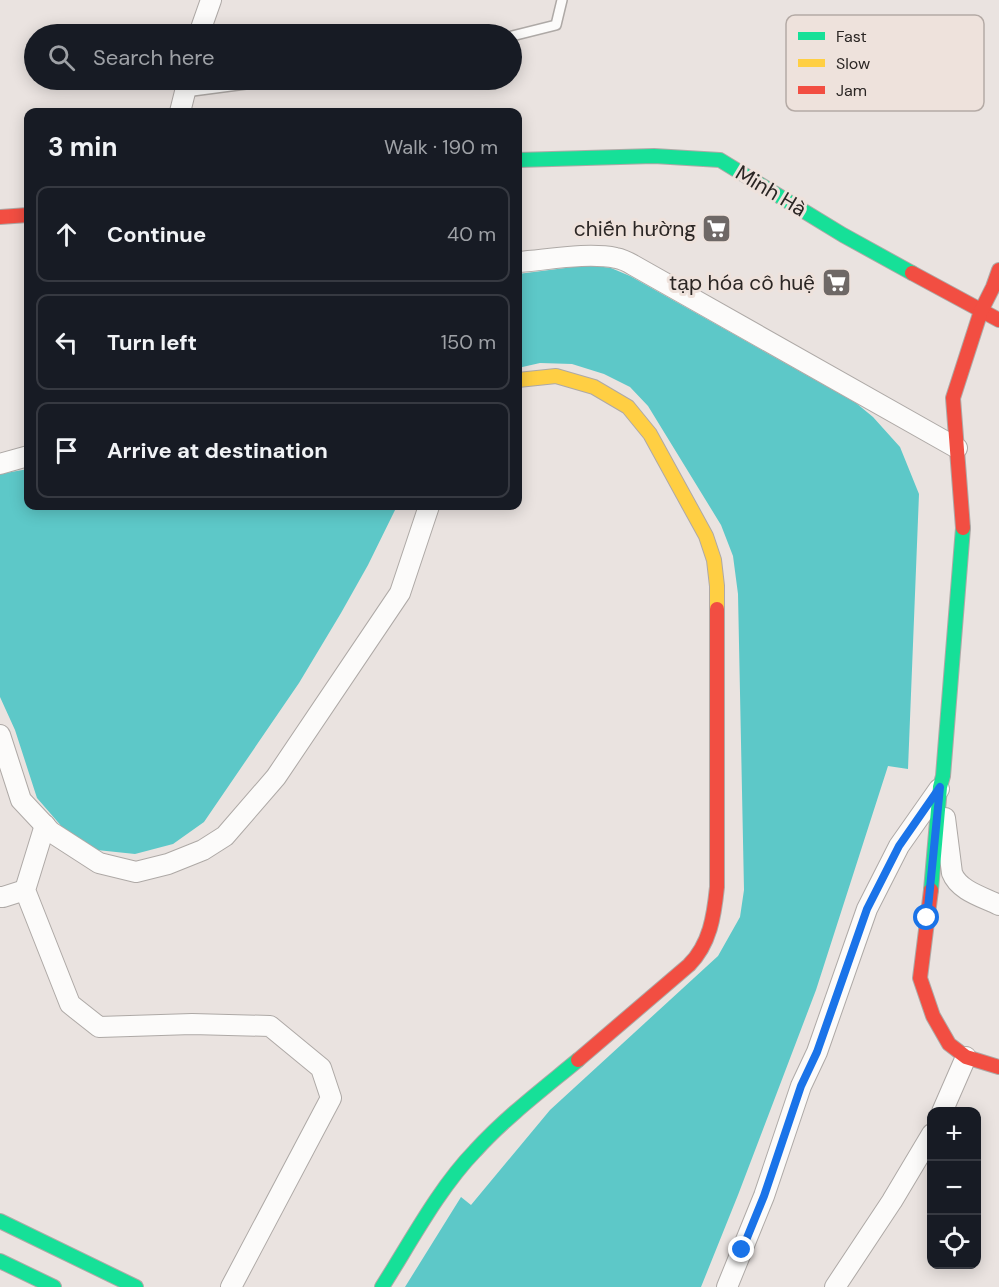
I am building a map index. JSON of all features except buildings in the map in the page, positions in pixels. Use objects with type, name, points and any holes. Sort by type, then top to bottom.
[{"type":"street","points":[[203,24],[211,0]]},
{"type":"street","points":[[181,108],[185,90]]},
{"type":"street","name":"Minh Hà","points":[[522,160],[654,156],[720,160],[843,235],[999,320]]},
{"type":"street","points":[[0,217],[24,215]]},
{"type":"street","points":[[522,262],[587,256],[618,258],[957,448]]},
{"type":"street","points":[[999,270],[981,311],[953,398],[963,532],[944,764],[920,978],[933,1016],[949,1044],[966,1056],[999,1067]]},
{"type":"street","points":[[382,1287],[445,1187],[474,1152],[508,1119],[682,972],[699,954],[710,932],[715,911],[717,887],[717,586],[714,560],[706,536],[650,434],[628,407],[594,387],[556,376],[522,380]]},
{"type":"street","points":[[0,464],[24,457]]},
{"type":"street","points":[[0,735],[21,800],[51,832],[99,862],[136,872],[168,864],[203,850],[225,836],[276,777],[400,593],[428,510]]},
{"type":"street","points":[[940,787],[952,873],[966,890],[999,905]]},
{"type":"street","points":[[727,1287],[764,1196],[801,1086],[817,1052],[867,909],[899,846],[940,787]]},
{"type":"street","points":[[45,825],[25,890],[70,1004],[99,1028],[192,1024],[270,1026],[321,1068],[331,1098],[231,1287]]},
{"type":"street","points":[[0,897],[25,890]]},
{"type":"street","points":[[944,1107],[966,1056]]},
{"type":"street","points":[[835,1287],[892,1201],[927,1142]]},
{"type":"street","points":[[0,1221],[136,1287]]},
{"type":"street","points":[[0,1261],[54,1287]]},
{"type":"lane","points":[[522,34],[556,25],[562,0]]},
{"type":"water","points":[[589,265],[611,268],[630,276],[856,403],[873,417],[900,447],[919,494],[908,769],[888,766],[816,990],[701,1287],[405,1287],[461,1197],[471,1205],[550,1110],[718,956],[740,917],[744,890],[738,594],[733,556],[721,525],[648,406],[630,387],[604,374],[572,364],[540,363],[522,367],[522,273]]},
{"type":"water","points":[[24,470],[24,510],[395,510],[368,565],[299,683],[204,822],[173,844],[135,854],[97,850],[63,828],[37,798],[15,730],[0,697],[0,474]]},
{"type":"traffic: fast","points":[[522,160],[654,156],[720,160],[843,235],[912,273]]},
{"type":"traffic: fast","points":[[931,890],[940,787],[943,776],[963,528]]},
{"type":"traffic: fast","points":[[382,1287],[426,1216],[462,1166],[512,1115],[578,1060]]},
{"type":"traffic: fast","points":[[0,1221],[136,1287]]},
{"type":"traffic: fast","points":[[0,1261],[54,1287]]},
{"type":"traffic: slow","points":[[522,380],[556,376],[594,387],[628,407],[650,434],[706,536],[714,560],[717,609]]},
{"type":"traffic: jam","points":[[0,217],[24,215]]},
{"type":"traffic: jam","points":[[963,528],[953,398],[981,311],[999,270]]},
{"type":"traffic: jam","points":[[912,273],[999,320]]},
{"type":"traffic: jam","points":[[578,1060],[689,965],[702,948],[710,929],[717,887],[717,609]]},
{"type":"traffic: jam","points":[[931,890],[920,978],[933,1016],[949,1044],[966,1057],[999,1067]]},
{"type":"place","name":"chiến hường","points":[[717,229]]},
{"type":"place","name":"tạp hóa cô huệ","points":[[836,283]]},
{"type":"route","points":[[742,1250],[764,1196],[801,1086],[817,1052],[867,909],[899,846],[940,787],[927,918]]}]
